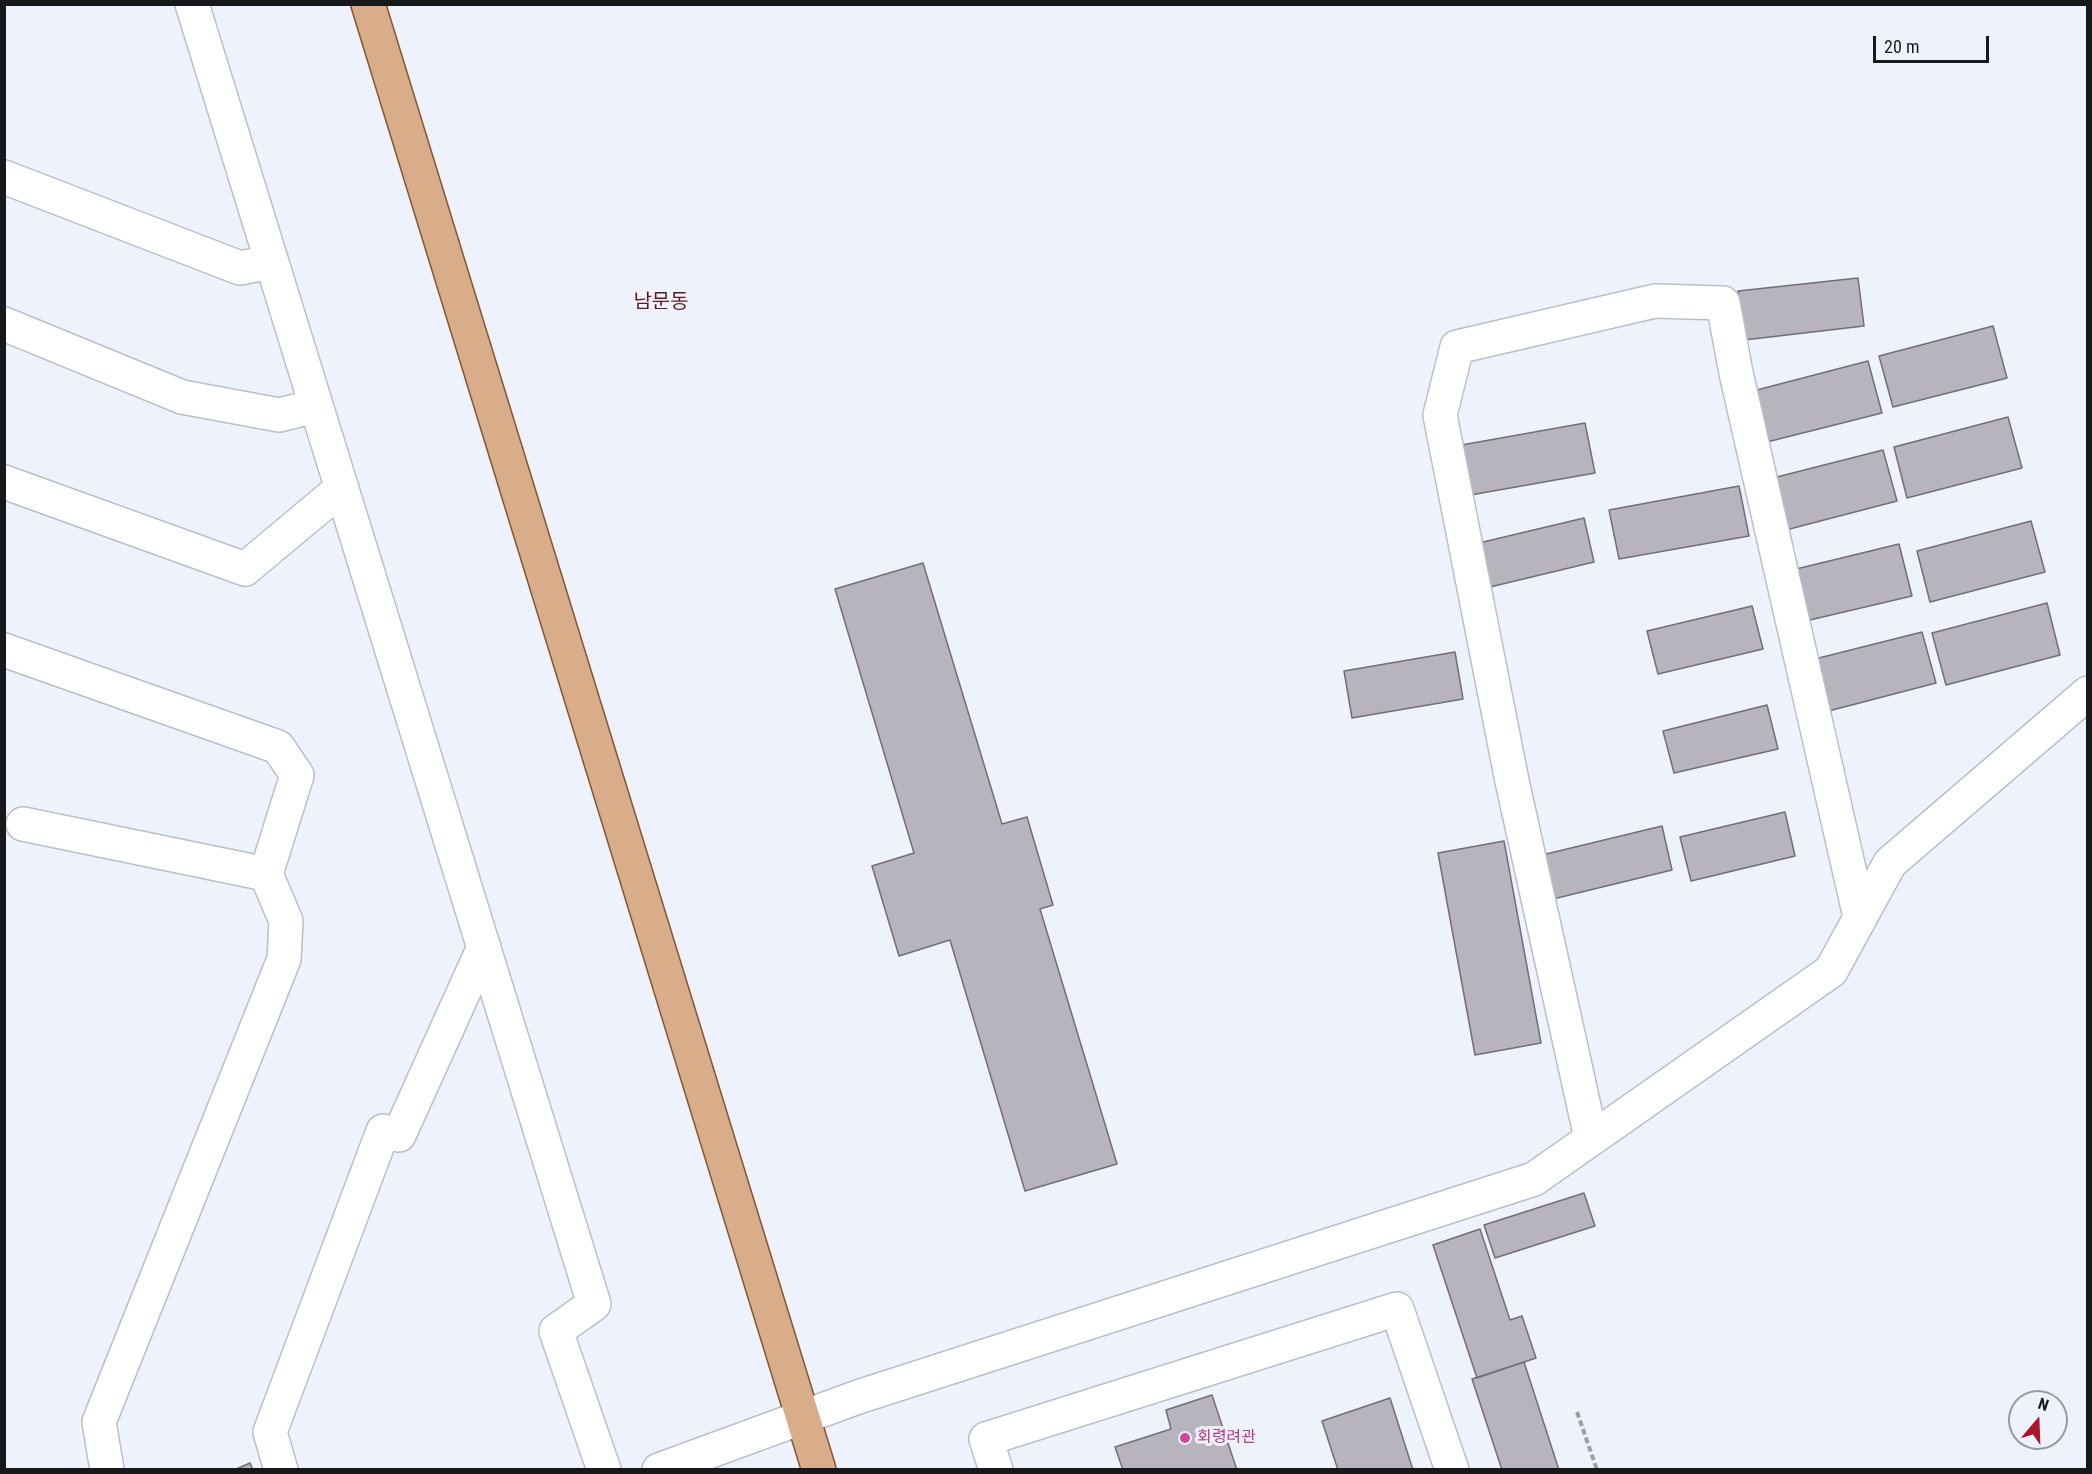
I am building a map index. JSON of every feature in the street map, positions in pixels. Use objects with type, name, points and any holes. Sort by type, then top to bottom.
[{"type":"main road","points":[[368,4],[819,1470]]},
{"type":"street","points":[[192,4],[594,1304],[556,1331],[604,1470]]},
{"type":"street","points":[[4,177],[240,268],[271,262]]},
{"type":"street","points":[[1591,1138],[1512,781],[1440,416],[1457,347],[1655,301],[1723,303],[1736,373],[1860,917]]},
{"type":"street","points":[[4,324],[182,397],[279,415],[316,406]]},
{"type":"street","points":[[4,482],[245,569],[342,488]]},
{"type":"street","points":[[4,650],[278,747],[297,775],[266,874],[286,921],[284,959],[99,1422],[107,1470]]},
{"type":"street","points":[[659,1470],[869,1393],[1534,1179],[1831,971],[1890,863],[2088,693]]},
{"type":"street","points":[[23,824],[266,874]]},
{"type":"street","points":[[281,1470],[270,1432],[383,1131],[399,1135],[484,947]]},
{"type":"street","points":[[996,1470],[986,1438],[1397,1309],[1452,1470]]},
{"type":"path","points":[[1577,1412],[1597,1470]]},
{"type":"building","points":[[1858,278],[1864,326],[1744,340],[1738,291]]},
{"type":"building","points":[[1993,326],[2007,378],[1893,407],[1879,356]]},
{"type":"building","points":[[1868,361],[1882,413],[1767,442],[1753,391]]},
{"type":"building","points":[[2008,417],[2022,468],[1907,498],[1894,447]]},
{"type":"building","points":[[1585,423],[1595,473],[1465,496],[1456,446]]},
{"type":"building","points":[[1883,450],[1897,501],[1782,531],[1769,479]]},
{"type":"building","points":[[1739,486],[1749,536],[1619,559],[1609,510]]},
{"type":"building","points":[[1584,518],[1594,562],[1490,587],[1479,543]]},
{"type":"building","points":[[2031,521],[2045,572],[1930,602],[1917,551]]},
{"type":"building","points":[[1899,544],[1912,596],[1797,623],[1784,572]]},
{"type":"building","points":[[923,563],[1002,824],[1027,817],[1053,905],[1040,909],[1117,1164],[1025,1191],[950,940],[899,956],[872,866],[914,853],[835,589]]},
{"type":"building","points":[[2047,603],[2060,655],[1946,685],[1932,633]]},
{"type":"building","points":[[1752,606],[1763,649],[1658,674],[1647,631]]},
{"type":"building","points":[[1922,632],[1936,683],[1821,713],[1807,661]]},
{"type":"building","points":[[1455,652],[1463,699],[1352,718],[1344,671]]},
{"type":"building","points":[[1767,705],[1778,749],[1674,773],[1663,731]]},
{"type":"building","points":[[1785,812],[1795,856],[1691,881],[1680,837]]},
{"type":"building","points":[[1662,826],[1672,870],[1549,900],[1538,856]]},
{"type":"building","points":[[1504,841],[1541,1043],[1475,1055],[1438,853]]},
{"type":"building","points":[[1584,1193],[1595,1226],[1495,1258],[1484,1225]]},
{"type":"building","points":[[1480,1229],[1510,1320],[1522,1316],[1536,1358],[1477,1378],[1433,1245]]},
{"type":"building","points":[[1524,1362],[1559,1470],[1502,1470],[1472,1379]]},
{"type":"building","name":"회령려관","points":[[1212,1395],[1237,1470],[1123,1470],[1115,1447],[1171,1429],[1166,1410]]},
{"type":"building","points":[[1390,1398],[1413,1470],[1338,1470],[1322,1421]]},
{"type":"building","points":[[250,1463],[253,1470],[234,1470]]},
{"type":"place","name":"회령려관","points":[[1185,1438]]},
{"type":"district","name":"남문동","points":[[661,303]]}]
